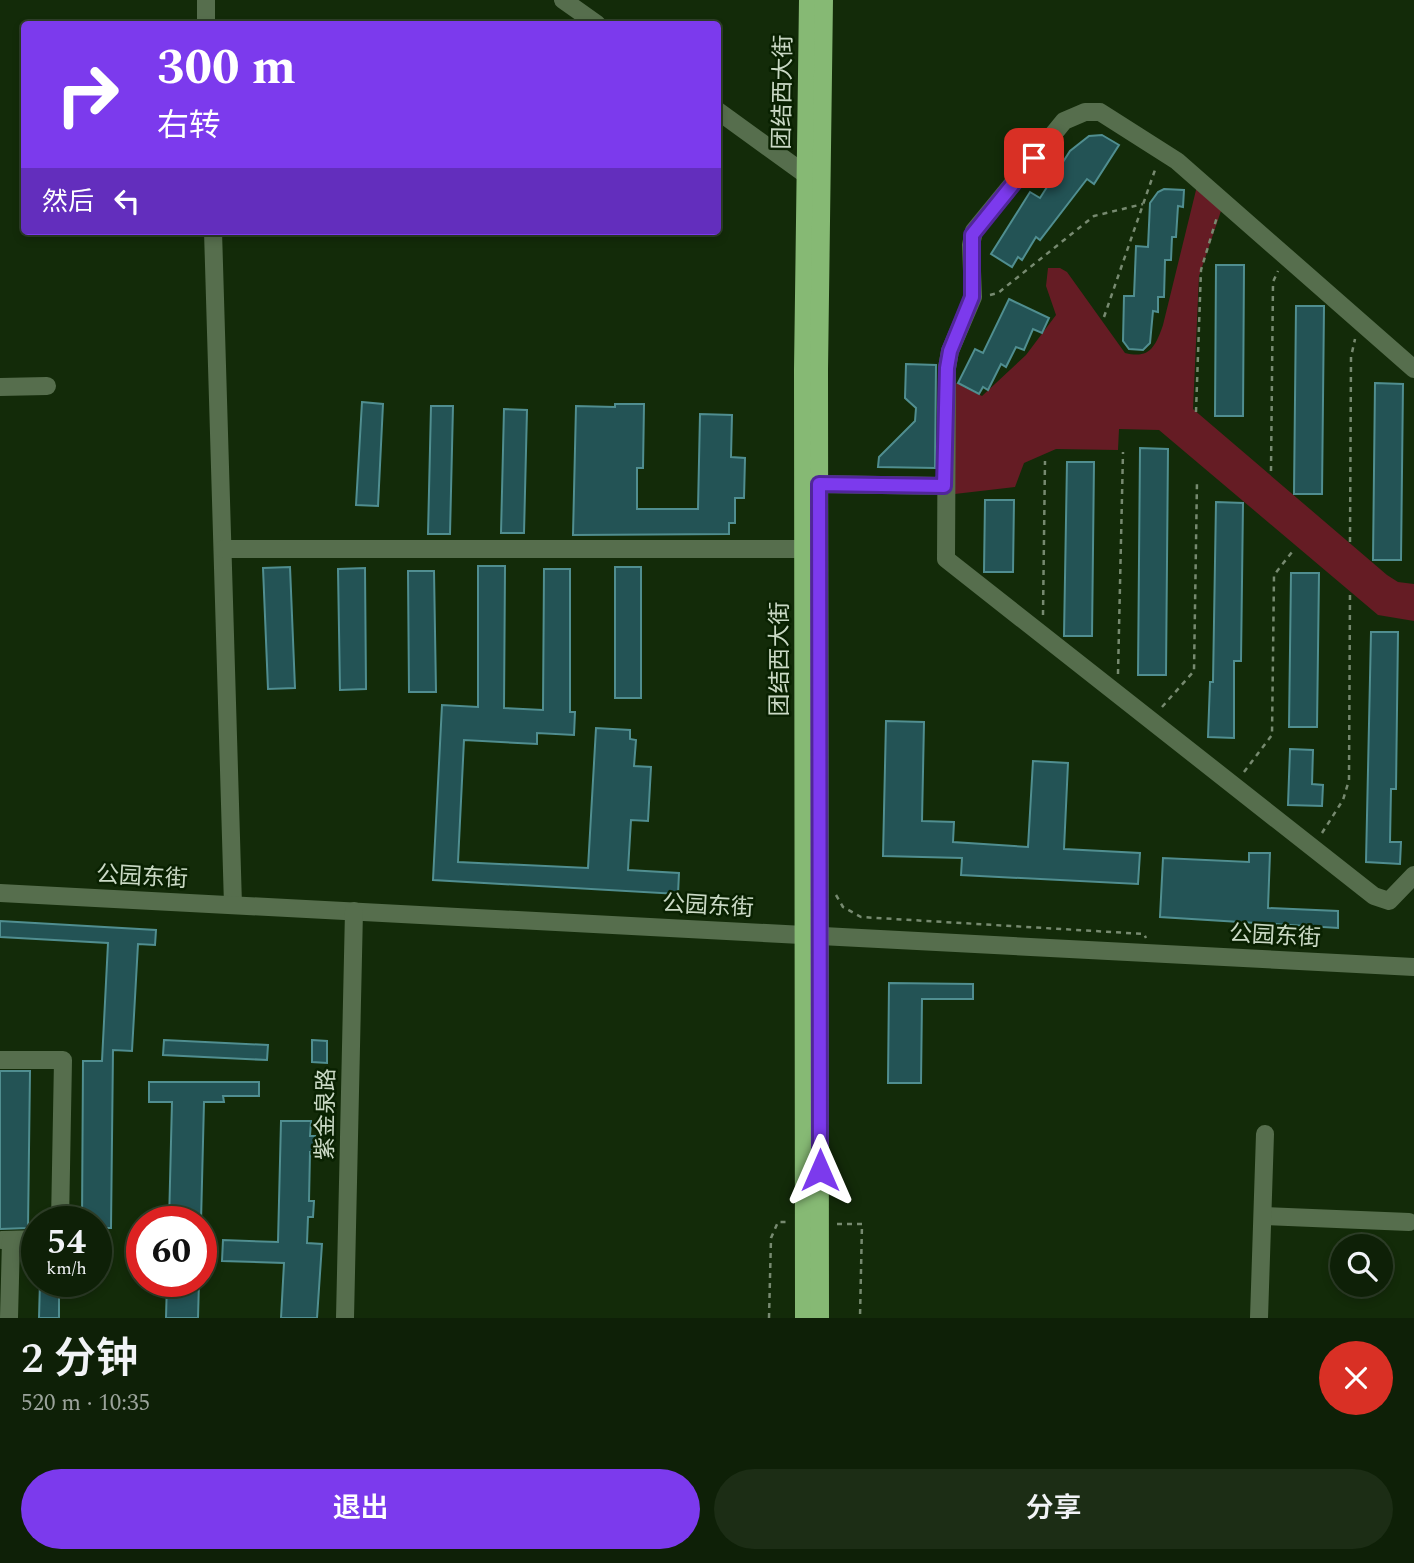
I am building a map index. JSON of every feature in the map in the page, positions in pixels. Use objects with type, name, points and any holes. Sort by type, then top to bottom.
[{"type":"main road","name":"团结西大街","points":[[808,0],[803,549],[811,935],[812,1223],[820,1318]]},
{"type":"main road","name":"团结西大街","points":[[811,935],[819,869],[819,484],[824,0]]},
{"type":"main road","name":"团结西大街","points":[[804,1318],[812,1223]]},
{"type":"street","points":[[206,0],[206,21]]},
{"type":"street","points":[[563,0],[593,21]]},
{"type":"street","points":[[1414,369],[1223,201],[1161,151],[1100,112],[1085,111],[1064,121],[975,231],[971,245],[972,297],[950,351],[947,368],[944,486],[946,559],[1383,901],[1394,898],[1414,875]]},
{"type":"street","points":[[721,113],[806,174]]},
{"type":"street","points":[[213,235],[233,905]]},
{"type":"street","points":[[0,387],[47,386]]},
{"type":"street","points":[[819,484],[944,486]]},
{"type":"street","points":[[223,549],[803,549]]},
{"type":"street","name":"公园东街","points":[[0,893],[1414,967]]},
{"type":"street","name":"紫金泉路","points":[[345,1318],[354,912]]},
{"type":"street","points":[[0,1059],[63,1060],[60,1206]]},
{"type":"street","points":[[1259,1318],[1265,1134]]},
{"type":"street","points":[[1263,1216],[1409,1222]]},
{"type":"street","points":[[5,1240],[9,1318]]},
{"type":"path","points":[[1104,317],[1161,151]]},
{"type":"path","points":[[1196,412],[1201,270],[1223,201]]},
{"type":"path","points":[[972,297],[998,293],[1094,216],[1143,204]]},
{"type":"path","points":[[1271,471],[1273,282],[1285,255]]},
{"type":"path","points":[[1350,542],[1351,357],[1356,334],[1364,324]]},
{"type":"path","points":[[1118,694],[1123,452]]},
{"type":"path","points":[[1043,636],[1045,461]]},
{"type":"path","points":[[1150,720],[1194,671],[1197,480]]},
{"type":"path","points":[[1234,786],[1272,735],[1274,575],[1292,552]]},
{"type":"path","points":[[1312,847],[1348,789],[1350,591]]},
{"type":"path","points":[[819,869],[843,907],[861,917],[1144,934],[1154,953]]},
{"type":"path","points":[[769,1318],[771,1238],[778,1222],[862,1224],[860,1318]]},
{"type":"shaded area","points":[[1197,186],[1222,208],[1199,276],[1193,409],[1387,575],[1398,582],[1414,584],[1414,621],[1378,615],[1159,430],[1119,429],[1118,450],[1056,449],[1024,463],[1015,487],[946,495],[950,380],[982,396],[1026,355],[1056,315],[1046,286],[1048,268],[1060,268],[1067,272],[1125,353],[1140,354],[1150,350],[1163,325]]},
{"type":"building","points":[[1102,135],[1119,145],[1094,184],[1087,179],[1040,240],[1036,237],[1022,260],[1018,257],[1012,267],[991,254],[1030,192],[1040,198],[1070,151],[1089,136]]},
{"type":"building","points":[[1164,189],[1184,190],[1183,207],[1178,206],[1176,237],[1172,237],[1171,260],[1165,260],[1164,297],[1158,297],[1158,312],[1153,311],[1150,343],[1143,350],[1129,349],[1123,341],[1124,296],[1134,296],[1136,246],[1148,247],[1150,203],[1158,192]]},
{"type":"building","points":[[1216,265],[1244,265],[1243,416],[1215,416]]},
{"type":"building","points":[[1009,299],[1049,318],[1042,333],[1033,329],[1024,350],[1016,347],[1006,367],[1001,364],[988,390],[983,387],[979,394],[958,383],[975,349],[983,353]]},
{"type":"building","points":[[1296,306],[1324,306],[1322,494],[1294,494]]},
{"type":"building","points":[[906,364],[936,365],[935,468],[878,467],[879,457],[915,421],[916,408],[905,398]]},
{"type":"building","points":[[1375,383],[1403,384],[1401,560],[1373,560]]},
{"type":"building","points":[[362,402],[383,404],[378,506],[356,505]]},
{"type":"building","points":[[615,404],[644,404],[643,468],[637,468],[637,509],[698,509],[700,414],[732,415],[731,457],[745,458],[744,498],[735,498],[735,523],[729,523],[729,534],[573,535],[576,406],[615,407]]},
{"type":"building","points":[[431,406],[453,406],[450,534],[428,534]]},
{"type":"building","points":[[504,409],[527,410],[524,533],[501,533]]},
{"type":"building","points":[[1140,448],[1168,449],[1166,675],[1138,675]]},
{"type":"building","points":[[1067,462],[1094,462],[1092,636],[1064,636]]},
{"type":"building","points":[[985,500],[1014,500],[1013,572],[984,572]]},
{"type":"building","points":[[1216,502],[1243,503],[1241,661],[1234,661],[1234,738],[1208,737],[1210,682],[1213,682]]},
{"type":"building","points":[[478,566],[505,566],[504,708],[543,710],[544,569],[570,569],[570,712],[575,712],[574,735],[537,733],[537,744],[464,740],[458,862],[588,868],[596,728],[630,730],[630,739],[636,740],[634,766],[651,767],[648,821],[631,820],[628,870],[679,873],[678,894],[433,880],[442,705],[478,707]]},
{"type":"building","points":[[290,567],[295,688],[268,689],[263,568]]},
{"type":"building","points":[[615,567],[641,567],[641,698],[615,698]]},
{"type":"building","points":[[365,568],[366,689],[340,690],[338,569]]},
{"type":"building","points":[[408,571],[434,571],[436,692],[409,692]]},
{"type":"building","points":[[1291,573],[1319,573],[1317,727],[1289,727]]},
{"type":"building","points":[[1371,632],[1398,632],[1396,789],[1391,789],[1390,842],[1401,842],[1400,864],[1366,862]]},
{"type":"building","points":[[886,721],[924,722],[922,821],[954,822],[953,842],[1028,847],[1033,761],[1068,763],[1064,849],[1140,853],[1138,884],[961,875],[962,858],[883,856]]},
{"type":"building","points":[[1290,749],[1313,750],[1312,784],[1323,785],[1322,806],[1288,805]]},
{"type":"building","points":[[1249,853],[1270,853],[1268,908],[1338,911],[1338,928],[1160,917],[1163,858],[1249,862]]},
{"type":"building","points":[[0,921],[156,930],[155,945],[138,944],[132,1051],[113,1050],[111,1206],[82,1206],[83,1061],[102,1061],[108,943],[0,937]]},
{"type":"building","points":[[889,983],[973,984],[973,999],[922,999],[921,1083],[888,1083]]},
{"type":"building","points":[[164,1040],[268,1045],[267,1060],[163,1055]]},
{"type":"building","points":[[312,1040],[327,1041],[327,1063],[312,1062]]},
{"type":"building","points":[[0,1071],[30,1071],[28,1206],[21,1206],[21,1228],[0,1229]]},
{"type":"building","points":[[149,1082],[259,1082],[259,1096],[223,1096],[224,1102],[204,1102],[201,1206],[169,1206],[172,1102],[149,1102]]},
{"type":"building","points":[[281,1121],[311,1121],[310,1136],[315,1136],[315,1152],[310,1152],[309,1201],[314,1201],[313,1217],[308,1217],[307,1243],[322,1244],[317,1318],[281,1318],[284,1263],[222,1261],[223,1240],[278,1242]]},
{"type":"building","points":[[40,1297],[59,1297],[59,1318],[39,1318]]},
{"type":"building","points":[[167,1297],[199,1297],[198,1318],[166,1318]]},
{"type":"route","points":[[820,1170],[819,484],[944,486],[947,368],[950,351],[970,309],[973,286],[972,235],[1034,158]]}]
